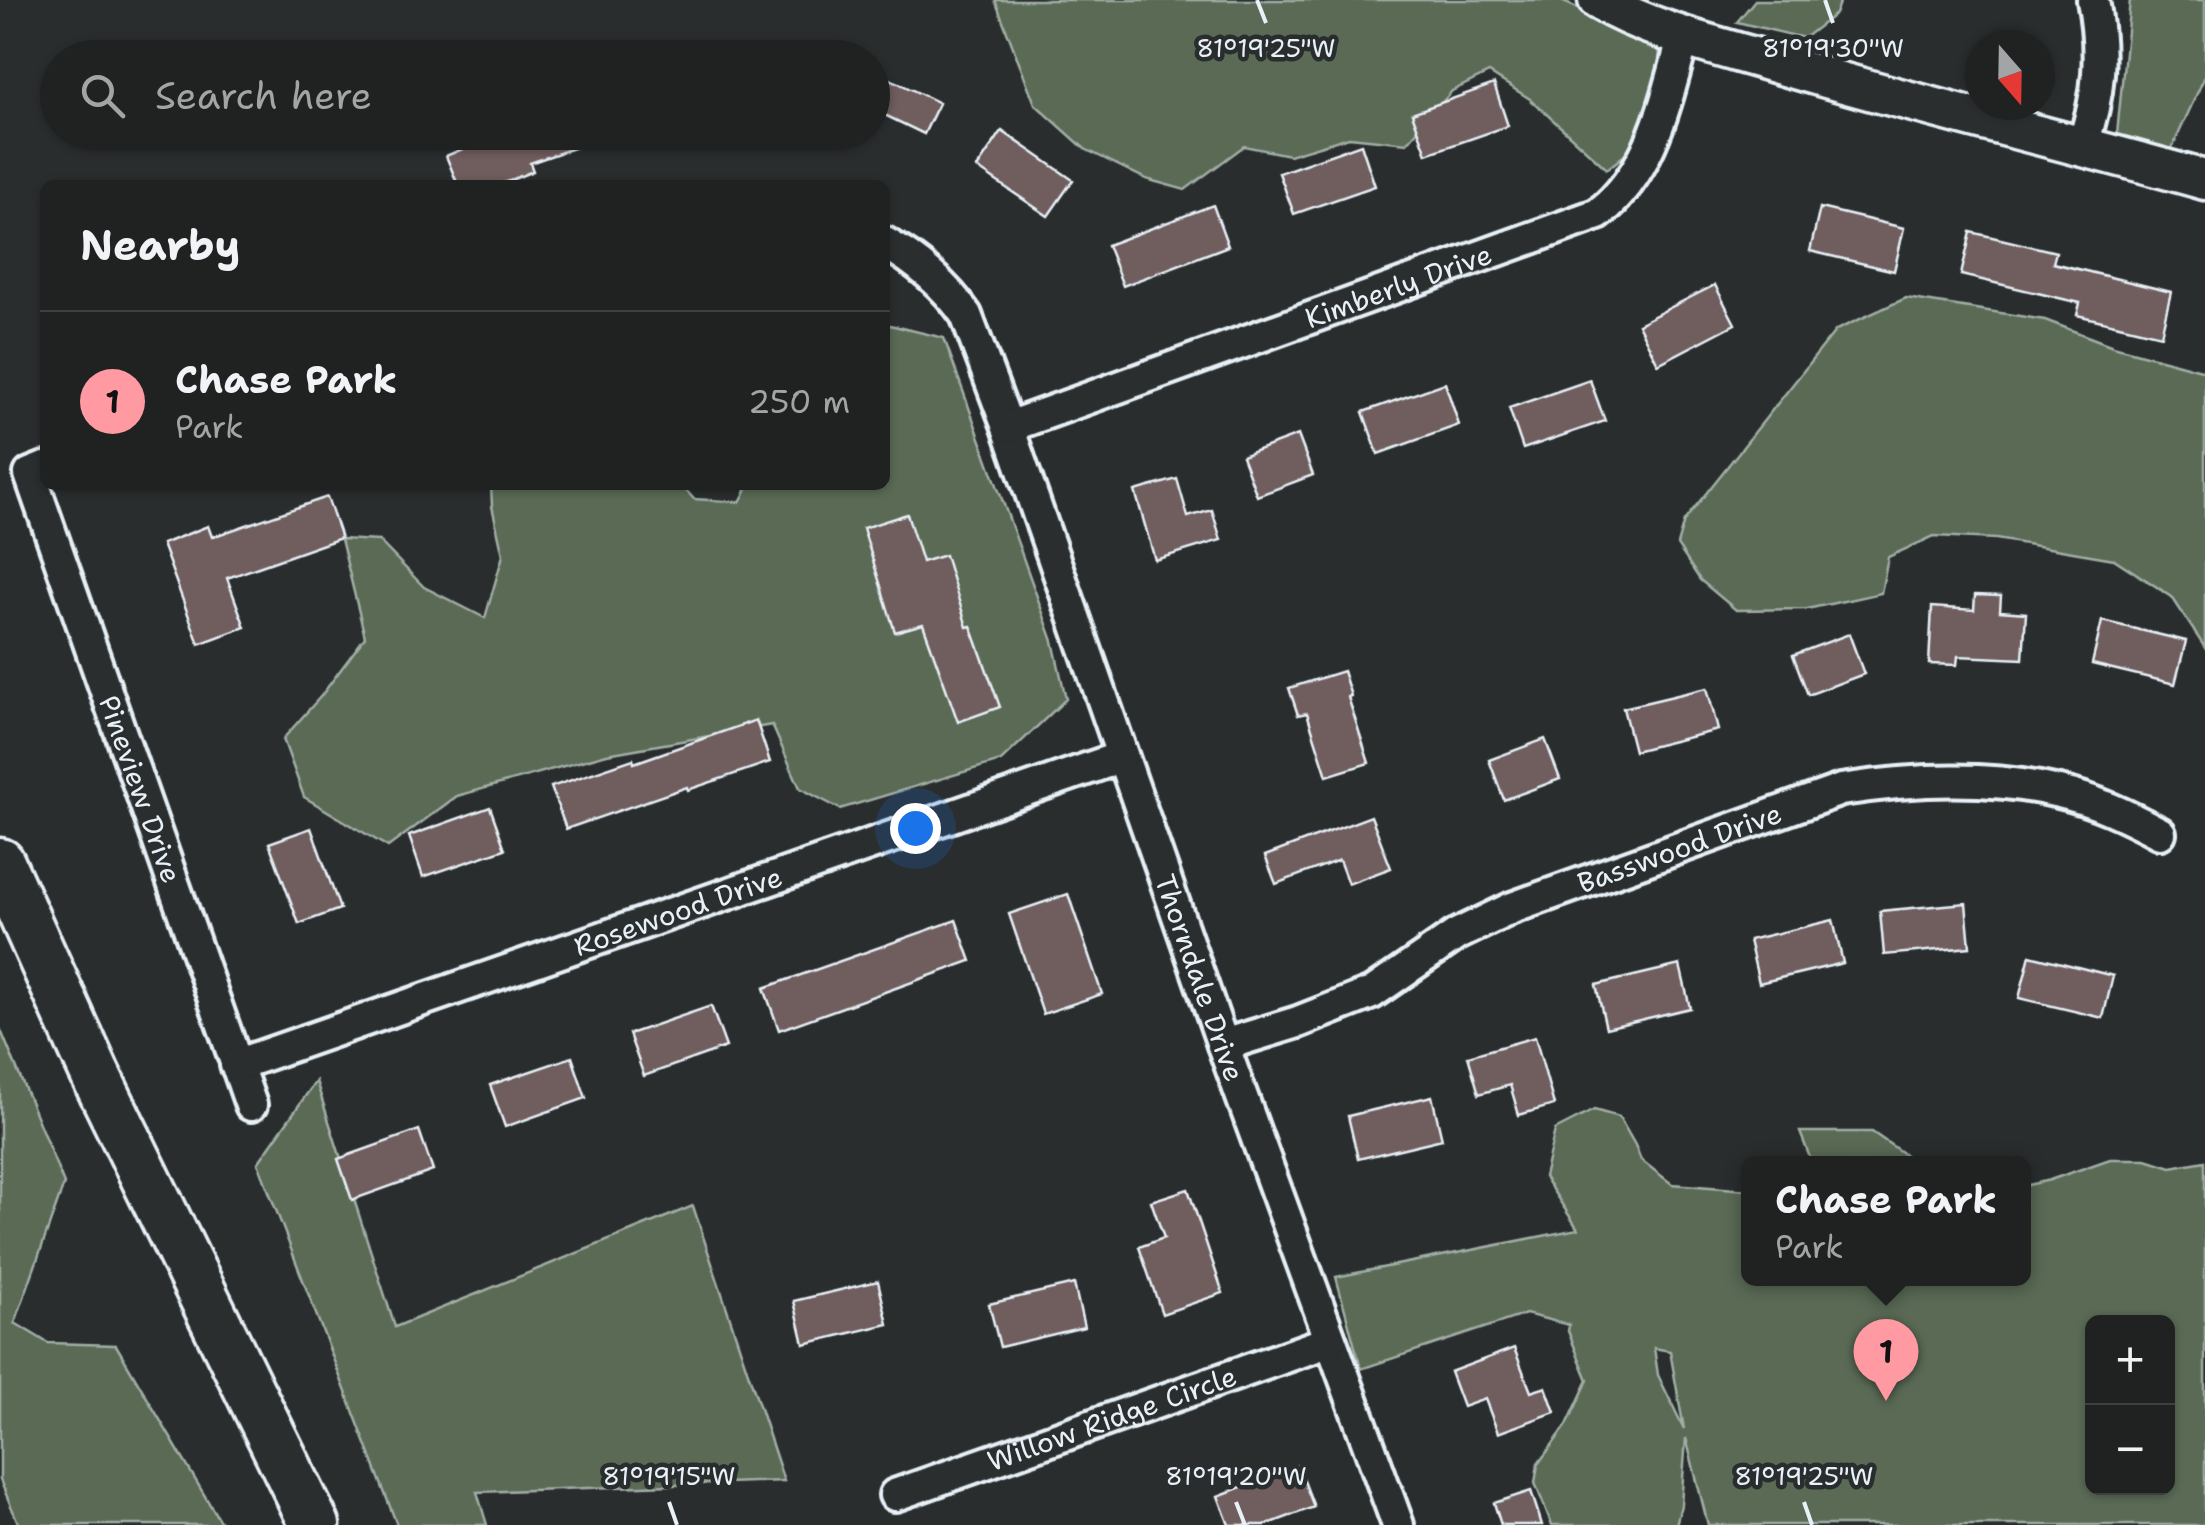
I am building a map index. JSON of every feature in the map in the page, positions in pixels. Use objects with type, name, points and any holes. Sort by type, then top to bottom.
[{"type":"main road","points":[[0,863],[95,1074],[315,1525]]},
{"type":"street","points":[[1598,0],[1684,36],[2205,180]]},
{"type":"street","points":[[2082,146],[2094,112],[2099,71],[2098,23],[2093,0]]},
{"type":"street","name":"Kimberly Drive","points":[[1008,427],[1598,214],[1614,201],[1643,160],[1660,121],[1684,36]]},
{"type":"street","name":"Thorndale Drive","points":[[890,247],[929,274],[966,315],[1223,1045],[1398,1525]]},
{"type":"street","name":"Pineview Drive","points":[[43,490],[251,1106]]},
{"type":"street","name":"Rosewood Drive","points":[[236,1065],[1121,757]]},
{"type":"street","name":"Basswood Drive","points":[[1223,1045],[1372,993],[1456,936],[1512,908],[1841,790],[1885,783],[2000,784],[2059,792],[2117,810],[2160,833]]},
{"type":"street","name":"Willow Ridge Circle","points":[[895,1495],[1330,1342]]},
{"type":"green space","points":[[995,0],[1559,0],[1660,44],[1655,131],[1607,169],[1530,99],[1489,73],[1452,91],[1407,143],[1349,137],[1289,155],[1244,146],[1185,190],[1146,179],[1085,149],[1035,104]]},
{"type":"green space","points":[[1755,0],[1840,0],[1835,14],[1804,38],[1737,22]]},
{"type":"green space","points":[[2130,0],[2205,0],[2205,76],[2163,168],[2115,155]]},
{"type":"green space","points":[[1906,298],[2045,320],[2113,346],[2205,371],[2205,648],[2172,597],[2114,559],[1996,539],[1934,536],[1888,557],[1881,593],[1807,609],[1736,610],[1700,580],[1677,545],[1684,521],[1836,330]]},
{"type":"green space","points":[[890,325],[944,338],[1053,641],[1066,699],[1001,761],[840,809],[800,788],[772,725],[607,754],[457,796],[388,847],[304,797],[283,739],[365,637],[341,539],[379,541],[424,587],[485,618],[503,555],[491,490],[686,490],[694,499],[740,502],[746,490],[890,490]]},
{"type":"green space","points":[[0,1028],[64,1184],[15,1323],[48,1343],[116,1345],[222,1525],[19,1525],[0,1480]]},
{"type":"green space","points":[[316,1081],[395,1327],[693,1206],[784,1481],[477,1492],[487,1525],[397,1525],[258,1163]]},
{"type":"green space","points":[[1594,1110],[1619,1117],[1641,1160],[1672,1184],[1741,1189],[1741,1286],[2031,1286],[2031,1184],[2110,1159],[2146,1159],[2171,1167],[2205,1161],[2205,1525],[1708,1525],[1686,1438],[1676,1525],[1552,1525],[1535,1483],[1538,1464],[1567,1425],[1588,1380],[1569,1325],[1526,1314],[1361,1369],[1336,1277],[1578,1229],[1544,1177],[1555,1130]],"holes":[[[1654,1348],[1670,1351],[1684,1429],[1658,1375]]]},
{"type":"green space","points":[[1800,1132],[1872,1132],[1907,1156],[1809,1156]]},
{"type":"building","points":[[890,79],[939,103],[924,134],[890,118]]},
{"type":"building","points":[[1494,84],[1508,126],[1427,154],[1412,113]]},
{"type":"building","points":[[1002,131],[1073,180],[1048,216],[977,168]]},
{"type":"building","points":[[1361,144],[1375,186],[1294,214],[1279,173]]},
{"type":"building","points":[[460,150],[568,150],[530,163],[533,171],[511,180],[456,180],[446,156]]},
{"type":"building","points":[[1213,205],[1228,246],[1123,286],[1107,245]]},
{"type":"building","points":[[1820,208],[1904,228],[1894,271],[1810,251]]},
{"type":"building","points":[[1971,232],[2056,252],[2053,263],[2171,292],[2161,335],[2077,315],[2080,303],[1961,275]]},
{"type":"building","points":[[1715,285],[1735,324],[1658,364],[1638,324]]},
{"type":"building","points":[[1590,380],[1605,421],[1523,449],[1509,408]]},
{"type":"building","points":[[1445,383],[1459,425],[1378,454],[1363,412]]},
{"type":"building","points":[[1298,435],[1313,475],[1257,496],[1242,456]]},
{"type":"building","points":[[1177,479],[1188,517],[1212,510],[1221,540],[1155,560],[1135,491]]},
{"type":"building","points":[[327,497],[341,538],[227,578],[245,627],[199,644],[162,544],[208,526],[212,537]]},
{"type":"building","points":[[907,514],[922,562],[945,555],[967,627],[971,626],[1000,707],[958,722],[923,624],[895,632],[863,528]]},
{"type":"building","points":[[1975,595],[2001,596],[2000,611],[2026,613],[2023,659],[1958,656],[1957,665],[1929,664],[1932,607],[1974,610]]},
{"type":"building","points":[[2102,621],[2186,641],[2175,684],[2092,664]]},
{"type":"building","points":[[1849,634],[1864,674],[1808,695],[1793,655]]},
{"type":"building","points":[[1343,671],[1369,763],[1327,776],[1307,713],[1298,715],[1289,688]]},
{"type":"building","points":[[1707,688],[1718,730],[1634,751],[1623,708]]},
{"type":"building","points":[[756,720],[770,762],[566,829],[551,787]]},
{"type":"building","points":[[1545,739],[1560,779],[1504,800],[1489,760]]},
{"type":"building","points":[[490,807],[505,849],[423,877],[409,836]]},
{"type":"building","points":[[1371,816],[1391,868],[1348,884],[1339,860],[1276,884],[1265,856]]},
{"type":"building","points":[[311,828],[340,909],[299,924],[269,843]]},
{"type":"building","points":[[1068,894],[1102,994],[1043,1014],[1009,914]]},
{"type":"building","points":[[1966,903],[1970,947],[1884,955],[1880,911]]},
{"type":"building","points":[[956,920],[971,961],[779,1030],[764,988]]},
{"type":"building","points":[[1833,920],[1843,963],[1759,983],[1749,940]]},
{"type":"building","points":[[2030,955],[2113,976],[2103,1018],[2019,998]]},
{"type":"building","points":[[1680,965],[1690,1008],[1606,1028],[1596,985]]},
{"type":"building","points":[[711,1006],[726,1047],[644,1076],[629,1034]]},
{"type":"building","points":[[1535,1037],[1554,1105],[1519,1115],[1510,1085],[1479,1094],[1468,1056]]},
{"type":"building","points":[[572,1057],[586,1098],[505,1127],[490,1085]]},
{"type":"building","points":[[1432,1096],[1442,1139],[1358,1159],[1348,1116]]},
{"type":"building","points":[[419,1130],[433,1171],[352,1200],[338,1159]]},
{"type":"building","points":[[1188,1189],[1223,1293],[1162,1314],[1139,1247],[1164,1238],[1151,1201]]},
{"type":"building","points":[[878,1281],[888,1324],[804,1344],[794,1301]]},
{"type":"building","points":[[1074,1284],[1084,1327],[1000,1347],[989,1304]]},
{"type":"building","points":[[1514,1348],[1531,1392],[1546,1387],[1555,1412],[1498,1433],[1485,1399],[1463,1407],[1450,1372]]},
{"type":"building","points":[[1298,1465],[1314,1507],[1266,1525],[1229,1525],[1218,1496]]},
{"type":"building","points":[[1531,1491],[1542,1525],[1501,1525],[1494,1503]]},
{"type":"place","name":"Chase Park","points":[[1886,1401]]}]
